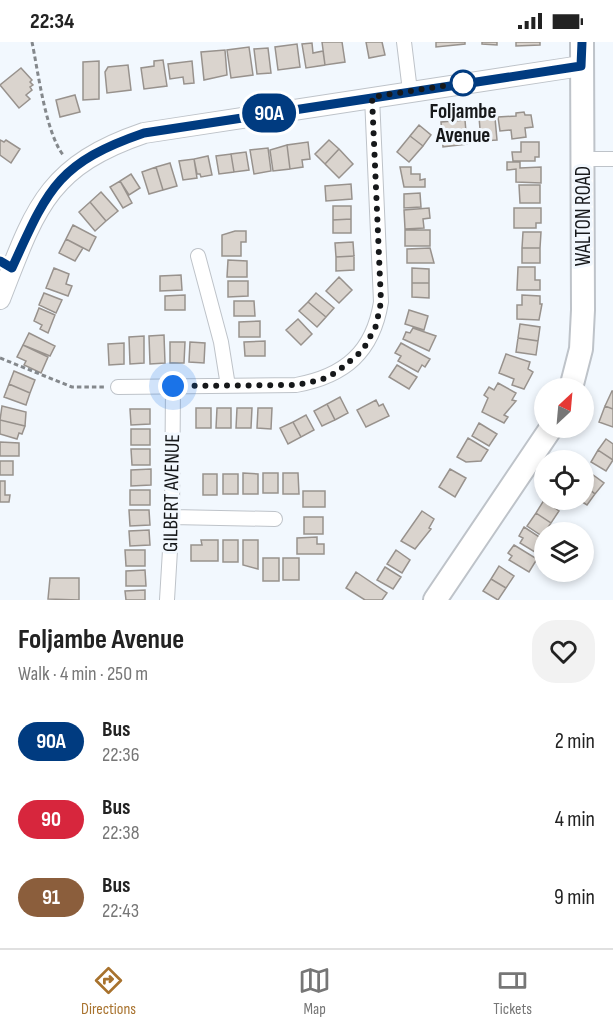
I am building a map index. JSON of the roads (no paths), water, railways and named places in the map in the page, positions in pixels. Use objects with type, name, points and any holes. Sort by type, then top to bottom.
[{"type":"main road","name":"WALTON ROAD","points":[[574,378],[581,349],[583,320],[582,42]]},
{"type":"main road","points":[[435,600],[544,438]]},
{"type":"street","points":[[404,42],[410,91]]},
{"type":"street","points":[[0,299],[6,265],[55,184],[73,167],[108,145],[144,133],[581,66]]},
{"type":"street","points":[[118,387],[296,385],[321,380],[352,362],[370,337],[379,314],[381,290],[372,97]]},
{"type":"street","points":[[583,159],[613,159]]},
{"type":"street","points":[[198,256],[221,342],[228,386]]},
{"type":"street","name":"GILBERT AVENUE","points":[[167,600],[172,517],[173,386]]},
{"type":"street","points":[[172,517],[275,519]]},
{"type":"place","name":"Foljambe Avenue","points":[[463,83]]}]
